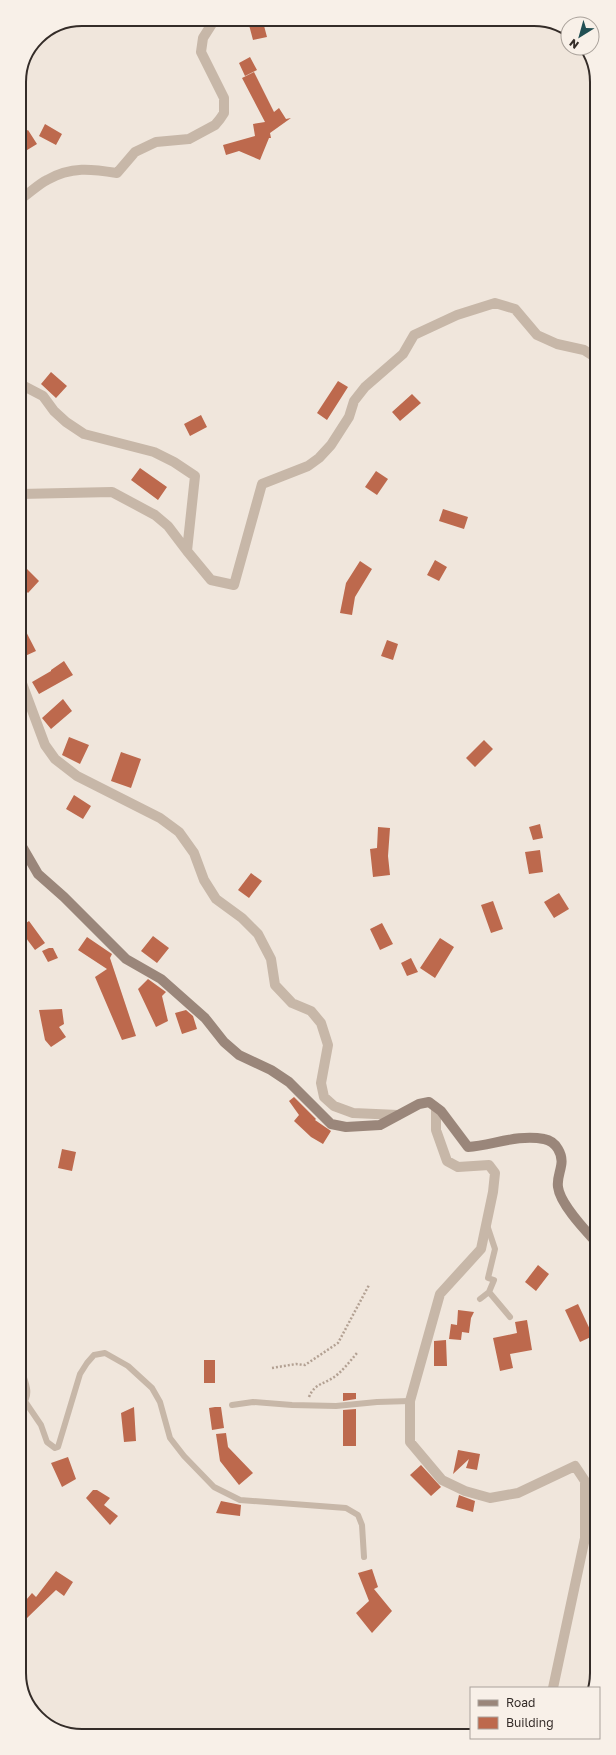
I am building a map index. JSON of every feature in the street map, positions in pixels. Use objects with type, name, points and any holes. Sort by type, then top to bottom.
[{"type":"main road","points":[[26,853],[38,874],[64,897],[126,960],[161,979],[205,1018],[224,1042],[239,1055],[271,1070],[289,1082],[331,1124],[346,1127],[380,1125],[419,1104],[429,1102],[441,1111],[468,1147],[528,1138],[545,1139],[555,1144],[562,1157],[558,1188],[564,1201],[590,1235]]},
{"type":"street","points":[[26,195],[46,180],[66,171],[93,169],[118,174],[135,152],[156,142],[189,139],[215,125],[224,113],[224,98],[201,52],[203,38],[211,26]]},
{"type":"street","points":[[26,494],[112,492],[155,515],[168,526],[211,580],[234,585],[262,484],[308,466],[319,458],[332,445],[349,417],[354,401],[364,387],[403,354],[414,335],[457,315],[495,303],[515,308],[537,335],[557,344],[584,350],[590,354]]},
{"type":"street","points":[[26,387],[43,396],[54,411],[66,422],[84,434],[154,452],[174,462],[195,476],[187,551]]},
{"type":"street","points":[[26,694],[45,745],[54,758],[77,776],[160,818],[179,832],[194,853],[204,880],[216,899],[242,918],[258,934],[270,959],[275,985],[292,1003],[311,1011],[320,1023],[328,1045],[321,1083],[324,1097],[334,1106],[353,1113],[398,1115]]},
{"type":"street","points":[[436,1108],[436,1130],[447,1161],[458,1167],[489,1165],[495,1174],[487,1224],[481,1249],[440,1294],[410,1401],[410,1442],[442,1480],[465,1491],[490,1498],[518,1492],[575,1466],[585,1481],[585,1538],[553,1687]]},
{"type":"lane","points":[[480,1298],[489,1292],[494,1280],[488,1278],[495,1249],[487,1224]]},
{"type":"lane","points":[[489,1292],[510,1317]]},
{"type":"lane","points":[[26,1406],[41,1425],[47,1442],[55,1448],[58,1447],[80,1374],[87,1363],[94,1356],[100,1353],[110,1355],[128,1366],[152,1388],[160,1402],[170,1438],[184,1456],[214,1488],[240,1500],[346,1508],[358,1515],[362,1525],[364,1557]]},
{"type":"lane","points":[[232,1405],[253,1402],[336,1406],[377,1402],[410,1401]]},
{"type":"path","points":[[272,1368],[296,1364],[305,1365],[338,1343],[369,1285]]},
{"type":"path","points":[[306,1405],[311,1391],[322,1382],[336,1376],[357,1353]]},
{"type":"building","points":[[249,26],[264,26],[267,37],[253,40]]},
{"type":"building","points":[[250,57],[257,70],[245,76],[239,63]]},
{"type":"building","points":[[254,72],[274,112],[279,108],[286,119],[291,118],[270,133],[271,138],[269,138],[260,160],[239,151],[226,155],[223,145],[255,136],[253,124],[265,122],[242,78]]},
{"type":"building","points":[[45,124],[62,134],[56,145],[39,136]]},
{"type":"building","points":[[28,130],[37,144],[26,151],[26,131]]},
{"type":"building","points":[[51,372],[67,386],[56,398],[41,384]]},
{"type":"building","points":[[338,381],[348,387],[327,420],[317,413]]},
{"type":"building","points":[[412,394],[421,403],[400,421],[392,412]]},
{"type":"building","points":[[201,415],[207,427],[190,436],[184,424]]},
{"type":"building","points":[[140,468],[167,487],[158,500],[131,480]]},
{"type":"building","points":[[376,471],[388,479],[377,495],[365,487]]},
{"type":"building","points":[[443,509],[468,517],[464,529],[439,521]]},
{"type":"building","points":[[435,560],[447,567],[439,581],[427,575]]},
{"type":"building","points":[[360,561],[372,569],[355,597],[352,615],[340,613],[346,583]]},
{"type":"building","points":[[26,568],[39,581],[28,593],[26,591]]},
{"type":"building","points":[[26,632],[36,651],[26,656]]},
{"type":"building","points":[[387,640],[398,644],[393,660],[381,656]]},
{"type":"building","points":[[64,661],[73,675],[39,694],[32,682],[51,671]]},
{"type":"building","points":[[63,699],[72,711],[51,729],[42,718]]},
{"type":"building","points":[[69,737],[89,745],[80,764],[62,755]]},
{"type":"building","points":[[484,740],[493,749],[475,767],[466,758]]},
{"type":"building","points":[[121,752],[141,759],[131,788],[111,781]]},
{"type":"building","points":[[74,795],[91,806],[83,819],[66,809]]},
{"type":"building","points":[[540,824],[543,838],[533,840],[529,827]]},
{"type":"building","points":[[378,827],[390,828],[388,856],[390,875],[373,877],[370,849],[377,848]]},
{"type":"building","points":[[540,850],[543,872],[529,874],[525,852]]},
{"type":"building","points":[[251,873],[262,881],[249,898],[238,890]]},
{"type":"building","points":[[559,893],[569,909],[554,918],[544,902]]},
{"type":"building","points":[[493,901],[503,929],[491,933],[481,905]]},
{"type":"building","points":[[29,921],[45,943],[35,950],[26,938],[26,923]]},
{"type":"building","points":[[382,923],[393,944],[380,950],[370,929]]},
{"type":"building","points":[[153,936],[169,948],[157,963],[141,951]]},
{"type":"building","points":[[87,937],[112,954],[110,958],[136,1036],[122,1040],[95,977],[107,969],[78,950]]},
{"type":"building","points":[[440,938],[454,947],[435,978],[420,968]]},
{"type":"building","points":[[53,948],[58,958],[48,962],[42,951]]},
{"type":"building","points":[[411,958],[418,972],[407,976],[401,963]]},
{"type":"building","points":[[148,979],[166,992],[162,996],[168,1021],[156,1027],[138,989]]},
{"type":"building","points":[[62,1009],[64,1024],[59,1027],[66,1037],[51,1047],[45,1040],[39,1010]]},
{"type":"building","points":[[186,1010],[193,1016],[197,1029],[182,1034],[175,1013]]},
{"type":"building","points":[[294,1097],[316,1119],[315,1120],[331,1131],[323,1144],[311,1137],[294,1121],[299,1115],[289,1101]]},
{"type":"building","points":[[62,1149],[76,1152],[72,1171],[58,1168]]},
{"type":"building","points":[[538,1265],[549,1274],[536,1291],[525,1282]]},
{"type":"building","points":[[578,1304],[590,1330],[590,1337],[580,1342],[565,1310]]},
{"type":"building","points":[[458,1310],[474,1312],[471,1318],[469,1333],[462,1332],[461,1340],[449,1339],[451,1324],[457,1325]]},
{"type":"building","points":[[527,1320],[532,1350],[510,1354],[513,1368],[500,1371],[493,1338],[517,1333],[515,1322]]},
{"type":"building","points":[[446,1340],[447,1366],[434,1366],[434,1341]]},
{"type":"building","points":[[204,1360],[215,1360],[215,1383],[204,1383]]},
{"type":"building","points":[[343,1393],[356,1393],[356,1399],[343,1401]]},
{"type":"building","points":[[134,1407],[136,1441],[124,1442],[121,1413]]},
{"type":"building","points":[[221,1407],[224,1428],[212,1430],[209,1408]]},
{"type":"building","points":[[356,1409],[356,1446],[343,1446],[343,1410]]},
{"type":"building","points":[[226,1433],[228,1447],[253,1473],[239,1485],[220,1461],[216,1434]]},
{"type":"building","points":[[458,1450],[480,1454],[477,1470],[466,1468],[469,1459],[453,1474]]},
{"type":"building","points":[[68,1457],[76,1479],[62,1487],[51,1463]]},
{"type":"building","points":[[421,1465],[441,1487],[431,1496],[410,1475]]},
{"type":"building","points":[[93,1490],[97,1490],[110,1498],[104,1505],[118,1516],[110,1525],[86,1498]]},
{"type":"building","points":[[459,1495],[475,1501],[473,1512],[456,1507]]},
{"type":"building","points":[[221,1501],[241,1505],[240,1516],[216,1513]]},
{"type":"building","points":[[372,1569],[378,1587],[374,1589],[392,1611],[372,1633],[356,1613],[369,1601],[358,1573]]},
{"type":"building","points":[[56,1571],[73,1582],[64,1596],[56,1590],[27,1618],[26,1600],[32,1593],[36,1597]]}]
